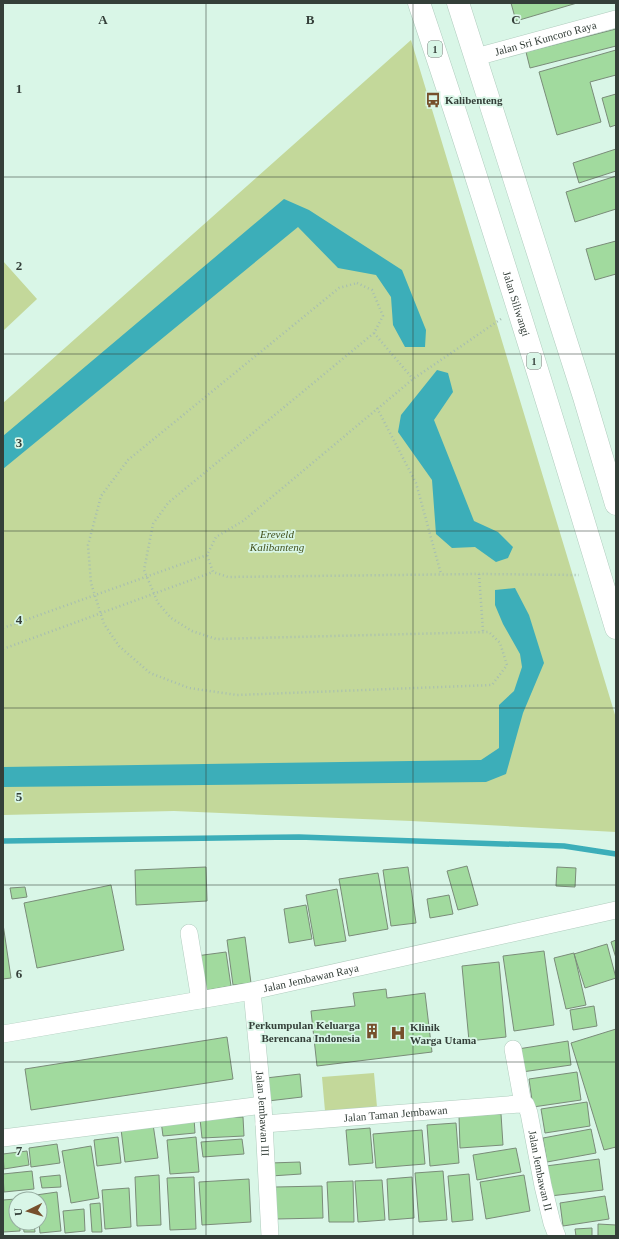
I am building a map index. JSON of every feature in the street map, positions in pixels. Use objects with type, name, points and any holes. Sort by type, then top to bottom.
[{"type":"highway","name":"Jalan Siliwangi","points":[[420,3],[517,308],[616,628]]},
{"type":"highway","points":[[458,3],[584,397],[616,504]]},
{"type":"street","name":"Jalan Sri Kuncoro Raya","points":[[476,57],[616,19]]},
{"type":"street","name":"Jalan Jembawan Raya","points":[[3,1034],[252,991],[616,910]]},
{"type":"street","points":[[188,933],[200,1000]]},
{"type":"street","name":"Jalan Jembawan III","points":[[252,991],[263,1105],[270,1236]]},
{"type":"street","name":"Jalan Jembawan II","points":[[513,1049],[524,1104],[529,1113],[543,1186],[552,1223],[551,1236]]},
{"type":"street","name":"Jalan Taman Jembawan","points":[[264,1124],[524,1104]]},
{"type":"street","points":[[3,1138],[263,1105]]},
{"type":"path","points":[[357,283],[372,290],[383,316],[374,333],[168,503],[153,524],[144,570],[158,603],[171,618],[192,631],[216,639],[489,632],[500,643],[507,665],[492,685],[237,695],[189,688],[150,673],[119,646],[104,624],[91,583],[88,545],[101,496],[128,460],[339,288],[357,283]]},
{"type":"path","points":[[3,628],[207,555],[216,537],[243,521],[412,379],[517,308]]},
{"type":"path","points":[[374,333],[412,379]]},
{"type":"path","points":[[377,408],[416,483],[441,574]]},
{"type":"path","points":[[207,555],[213,572]]},
{"type":"path","points":[[3,649],[213,572],[228,577],[441,574],[600,575]]},
{"type":"path","points":[[479,574],[483,632]]},
{"type":"green space","name":"Ereveld Kalibanteng","points":[[411,40],[616,718],[616,832],[411,821],[174,811],[3,815],[3,403]]},
{"type":"green space","points":[[3,261],[37,299],[3,331]]},
{"type":"green space","points":[[374,1073],[377,1107],[325,1111],[322,1077]]},
{"type":"water","points":[[284,199],[309,210],[402,270],[426,330],[425,347],[405,347],[393,325],[391,297],[376,275],[338,268],[298,227],[3,469],[3,436]]},
{"type":"water","points":[[437,370],[448,373],[453,392],[434,420],[474,521],[498,532],[513,547],[508,558],[496,562],[475,547],[452,548],[436,534],[432,480],[398,432],[401,415]]},
{"type":"water","points":[[515,588],[529,615],[544,663],[523,713],[506,774],[486,782],[3,787],[3,767],[481,760],[499,748],[499,705],[514,691],[522,667],[520,654],[503,624],[495,605],[495,590]]},
{"type":"building","points":[[511,3],[577,3],[516,21]]},
{"type":"building","points":[[616,29],[616,46],[530,68],[526,52]]},
{"type":"building","points":[[616,50],[616,75],[590,82],[601,122],[557,135],[539,72]]},
{"type":"building","points":[[616,94],[616,125],[610,127],[602,98]]},
{"type":"building","points":[[616,149],[616,171],[579,183],[573,163]]},
{"type":"building","points":[[616,176],[616,209],[575,222],[566,192]]},
{"type":"building","points":[[616,241],[616,274],[595,280],[586,249]]},
{"type":"building","points":[[467,866],[478,905],[458,910],[447,871]]},
{"type":"building","points":[[206,867],[207,901],[136,905],[135,870]]},
{"type":"building","points":[[408,867],[416,923],[391,926],[383,870]]},
{"type":"building","points":[[557,867],[576,868],[575,887],[556,886]]},
{"type":"building","points":[[378,873],[388,929],[349,936],[339,879]]},
{"type":"building","points":[[111,885],[124,950],[37,968],[24,903]]},
{"type":"building","points":[[25,887],[27,897],[12,899],[10,888]]},
{"type":"building","points":[[337,889],[346,941],[315,946],[306,895]]},
{"type":"building","points":[[449,895],[453,914],[430,918],[427,899]]},
{"type":"building","points":[[306,905],[312,939],[289,943],[284,909]]},
{"type":"building","points":[[3,924],[11,978],[3,979]]},
{"type":"building","points":[[245,937],[251,983],[233,985],[227,940]]},
{"type":"building","points":[[616,940],[616,958],[611,942]]},
{"type":"building","points":[[607,944],[616,978],[585,988],[574,954]]},
{"type":"building","points":[[544,951],[554,1025],[514,1031],[503,956]]},
{"type":"building","points":[[226,952],[231,986],[202,991],[196,956]]},
{"type":"building","points":[[574,953],[586,1005],[566,1009],[554,958]]},
{"type":"building","points":[[499,962],[506,1037],[469,1041],[462,966]]},
{"type":"building","name":"Perkumpulan Keluarga Berencana Indonesia","points":[[386,989],[387,998],[425,993],[432,1052],[317,1066],[311,1011],[355,1006],[353,993]]},
{"type":"building","points":[[594,1006],[597,1026],[573,1030],[570,1010]]},
{"type":"building","points":[[616,1029],[616,1147],[604,1150],[571,1043]]},
{"type":"building","points":[[227,1037],[233,1079],[31,1110],[25,1069]]},
{"type":"building","points":[[568,1041],[571,1065],[522,1072],[518,1049]]},
{"type":"building","points":[[577,1072],[581,1100],[533,1107],[529,1079]]},
{"type":"building","points":[[300,1074],[302,1097],[268,1101],[266,1078]]},
{"type":"building","points":[[587,1102],[590,1126],[545,1133],[541,1109]]},
{"type":"building","points":[[501,1114],[503,1145],[460,1148],[459,1116]]},
{"type":"building","points":[[243,1117],[244,1136],[202,1138],[200,1119]]},
{"type":"building","points":[[194,1118],[195,1133],[163,1136],[161,1121]]},
{"type":"building","points":[[456,1123],[459,1163],[430,1166],[427,1125]]},
{"type":"building","points":[[153,1124],[158,1158],[125,1162],[121,1129]]},
{"type":"building","points":[[370,1128],[373,1163],[349,1165],[346,1130]]},
{"type":"building","points":[[591,1129],[596,1153],[547,1162],[543,1138]]},
{"type":"building","points":[[422,1130],[425,1164],[376,1168],[373,1134]]},
{"type":"building","points":[[118,1137],[121,1163],[97,1166],[94,1140]]},
{"type":"building","points":[[196,1137],[199,1172],[170,1174],[167,1140]]},
{"type":"building","points":[[242,1139],[244,1154],[203,1157],[201,1142]]},
{"type":"building","points":[[57,1144],[60,1163],[31,1167],[29,1148]]},
{"type":"building","points":[[91,1146],[99,1198],[71,1203],[62,1151]]},
{"type":"building","points":[[516,1148],[521,1172],[477,1180],[473,1155]]},
{"type":"building","points":[[27,1151],[29,1165],[4,1169],[3,1154]]},
{"type":"building","points":[[599,1159],[603,1190],[550,1196],[546,1166]]},
{"type":"building","points":[[300,1162],[301,1174],[271,1176],[270,1163]]},
{"type":"building","points":[[32,1171],[34,1189],[4,1192],[3,1174]]},
{"type":"building","points":[[443,1171],[447,1220],[419,1222],[415,1173]]},
{"type":"building","points":[[469,1174],[473,1220],[452,1222],[448,1176]]},
{"type":"building","points":[[60,1175],[61,1187],[42,1188],[40,1177]]},
{"type":"building","points":[[159,1175],[161,1225],[137,1226],[135,1177]]},
{"type":"building","points":[[524,1175],[530,1211],[486,1219],[480,1182]]},
{"type":"building","points":[[194,1177],[196,1229],[170,1230],[167,1178]]},
{"type":"building","points":[[412,1177],[414,1218],[389,1220],[387,1179]]},
{"type":"building","points":[[249,1179],[251,1222],[202,1225],[199,1182]]},
{"type":"building","points":[[382,1180],[385,1220],[358,1222],[355,1181]]},
{"type":"building","points":[[353,1181],[354,1222],[329,1222],[327,1182]]},
{"type":"building","points":[[322,1186],[323,1218],[276,1219],[275,1187]]},
{"type":"building","points":[[129,1188],[131,1227],[105,1229],[102,1190]]},
{"type":"building","points":[[57,1192],[61,1231],[40,1233],[40,1231],[48,1231],[48,1193]]},
{"type":"building","points":[[605,1196],[609,1219],[563,1226],[560,1203]]},
{"type":"building","points":[[3,1200],[8,1200],[8,1231],[20,1231],[3,1232]]},
{"type":"building","points":[[100,1203],[102,1232],[92,1232],[90,1204]]},
{"type":"building","points":[[84,1209],[85,1231],[65,1233],[63,1211]]},
{"type":"building","points":[[598,1224],[616,1225],[616,1236],[598,1236]]},
{"type":"building","points":[[592,1228],[592,1236],[576,1236],[575,1229]]},
{"type":"building","points":[[24,1231],[35,1232],[24,1232]]},
{"type":"waterway","points":[[3,841],[299,837],[564,846],[616,854]]},
{"type":"place","name":"Kalibenteng","points":[[433,100]]},
{"type":"place","name":"Perkumpulan Keluarga Berencana Indonesia","points":[[372,1031]]},
{"type":"place","name":"Klinik Warga Utama","points":[[398,1033]]}]
